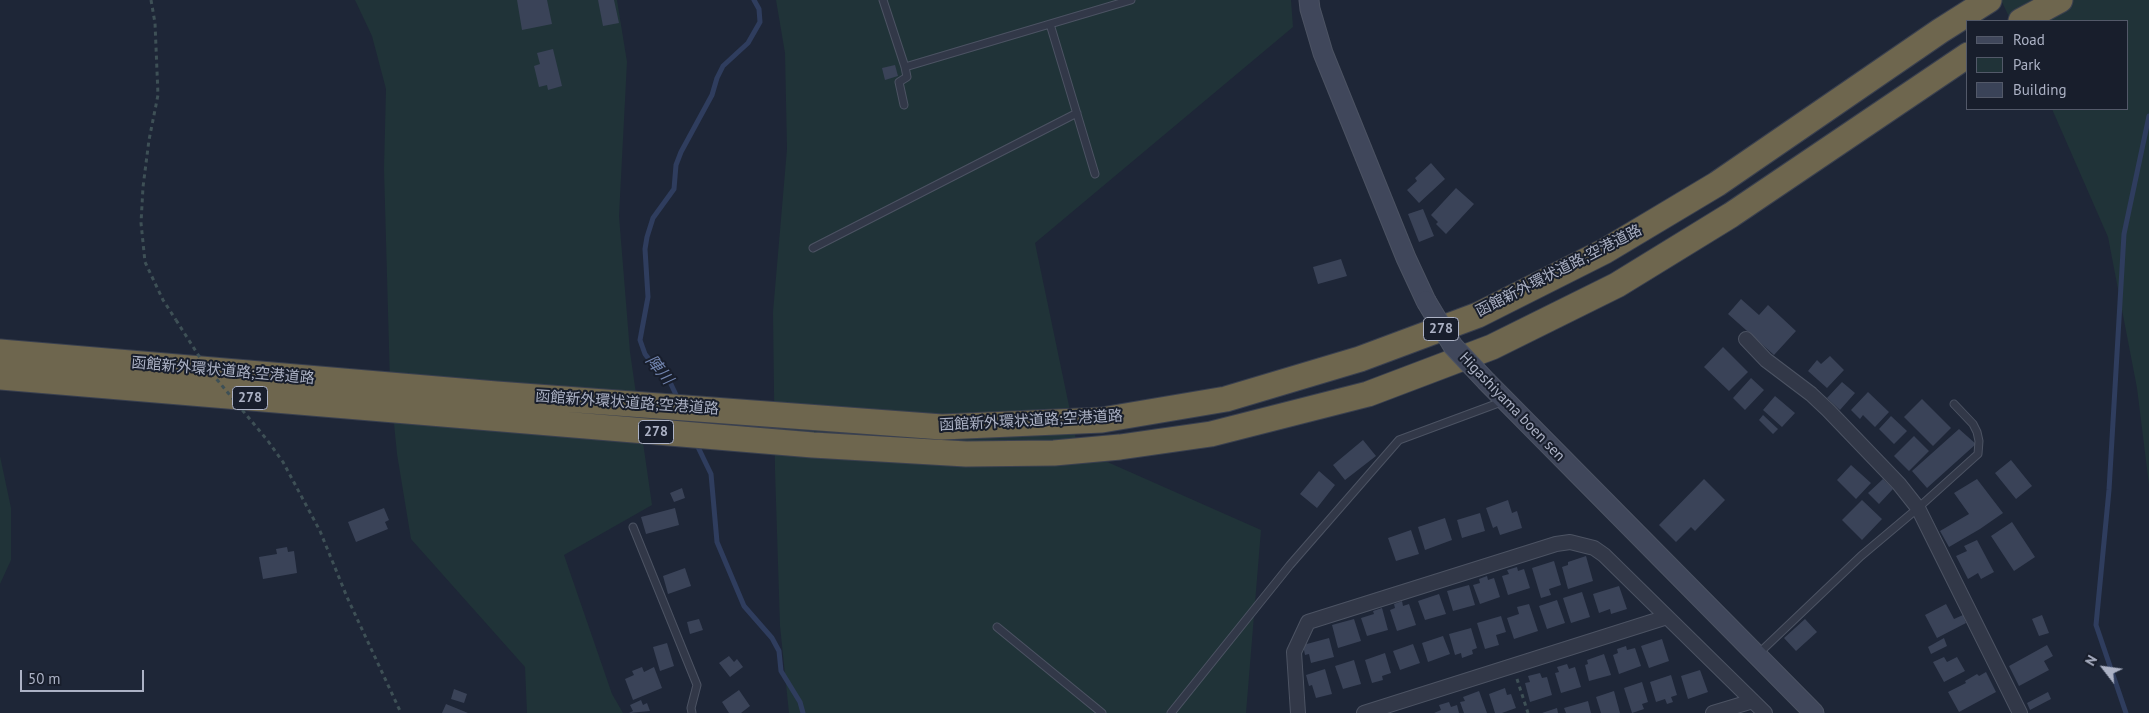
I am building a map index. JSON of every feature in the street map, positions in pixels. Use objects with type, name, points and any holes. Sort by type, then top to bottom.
[{"type":"highway","name":"函館新外環状道路;空港道路","points":[[0,352],[496,394],[942,426],[1102,420],[1226,399],[1360,359],[1478,315],[1605,251],[1717,184],[1940,31],[1989,0]]},
{"type":"highway","points":[[2023,20],[2060,0]]},
{"type":"highway","name":"函館新外環状道路;空港道路","points":[[0,377],[813,445],[966,454],[1054,453],[1120,447],[1211,434],[1368,394],[1492,347],[1617,285],[1731,215],[1966,56]]},
{"type":"street","name":"Higashiyama boen sen","points":[[1309,0],[1323,53],[1406,258],[1426,300],[1454,346],[1504,401],[1814,713]]},
{"type":"street","points":[[1746,339],[1766,360],[1811,394],[1828,410],[1899,484],[1918,508],[2020,713]]},
{"type":"street","points":[[1298,713],[1294,652],[1308,622],[1556,544],[1570,542],[1594,548],[1604,555],[1765,713]]},
{"type":"street","points":[[1364,713],[1667,617]]},
{"type":"street","points":[[1714,713],[1753,701]]},
{"type":"lane","points":[[883,0],[905,66],[907,77],[899,82],[904,105]]},
{"type":"lane","points":[[905,66],[1131,0]]},
{"type":"lane","points":[[1050,24],[1095,174]]},
{"type":"lane","points":[[813,248],[1077,113]]},
{"type":"lane","points":[[1171,713],[1290,565],[1400,440],[1504,401]]},
{"type":"lane","points":[[1756,655],[1861,556],[1978,454],[1979,441],[1977,432],[1973,424],[1954,404]]},
{"type":"lane","points":[[633,527],[697,685],[691,708],[692,713]]},
{"type":"lane","points":[[997,627],[1102,713]]},
{"type":"path","points":[[151,0],[155,23],[158,96],[149,140],[143,187],[141,223],[145,262],[164,300],[204,364],[268,441],[282,462],[320,531],[347,597],[401,713],[394,713]]},
{"type":"path","points":[[1513,666],[1528,713]]},
{"type":"green space","points":[[355,0],[617,0],[627,62],[619,216],[630,352],[652,505],[564,555],[612,694],[623,713],[527,713],[525,667],[411,539],[397,454],[390,383],[384,169],[386,89],[372,36]]},
{"type":"green space","points":[[776,0],[1291,0],[1293,27],[1035,243],[1078,449],[1261,530],[1246,713],[789,713],[780,626],[775,470],[773,312],[787,149],[785,53]]},
{"type":"green space","points":[[2001,0],[2149,0],[2149,485],[2137,388],[2108,237],[2052,110],[2129,110],[2129,20],[2011,20]]},
{"type":"green space","points":[[0,456],[11,508],[11,560],[0,584]]},
{"type":"building","points":[[517,0],[547,0],[552,24],[522,30]]},
{"type":"building","points":[[598,0],[614,0],[619,23],[603,26]]},
{"type":"building","points":[[553,49],[562,86],[548,90],[547,85],[539,87],[534,66],[540,64],[537,53]]},
{"type":"building","points":[[895,65],[898,76],[885,80],[882,68]]},
{"type":"building","points":[[1431,163],[1445,179],[1419,203],[1407,190],[1417,181],[1415,178]]},
{"type":"building","points":[[1456,188],[1474,204],[1446,234],[1436,224],[1438,222],[1431,215]]},
{"type":"building","points":[[1423,209],[1434,236],[1419,242],[1408,214]]},
{"type":"building","points":[[1341,259],[1347,276],[1318,284],[1313,267]]},
{"type":"building","points":[[1741,299],[1759,315],[1768,305],[1796,331],[1774,355],[1728,314]]},
{"type":"building","points":[[1723,347],[1748,372],[1729,391],[1704,367]]},
{"type":"building","points":[[1830,356],[1844,370],[1827,388],[1808,371],[1817,360],[1821,364]]},
{"type":"building","points":[[1751,378],[1764,390],[1745,410],[1733,398]]},
{"type":"building","points":[[1842,382],[1855,393],[1840,410],[1827,398]]},
{"type":"building","points":[[1868,392],[1889,412],[1875,427],[1863,415],[1860,419],[1851,410]]},
{"type":"building","points":[[1775,396],[1795,413],[1782,427],[1763,410]]},
{"type":"building","points":[[1922,399],[1951,428],[1933,446],[1904,417]]},
{"type":"building","points":[[1763,415],[1778,429],[1773,434],[1759,420]]},
{"type":"building","points":[[1891,416],[1907,431],[1894,444],[1879,429]]},
{"type":"building","points":[[1959,429],[1976,444],[1927,488],[1912,471]]},
{"type":"building","points":[[1914,436],[1929,451],[1909,471],[1894,456]]},
{"type":"building","points":[[1363,440],[1376,456],[1345,480],[1333,465]]},
{"type":"building","points":[[2011,460],[2032,486],[2016,499],[1995,473]]},
{"type":"building","points":[[1851,465],[1871,483],[1856,499],[1837,480]]},
{"type":"building","points":[[1319,471],[1335,485],[1317,508],[1300,494]]},
{"type":"building","points":[[1704,479],[1725,500],[1695,531],[1691,527],[1676,542],[1659,525]]},
{"type":"building","points":[[1883,479],[1893,489],[1879,504],[1868,493]]},
{"type":"building","points":[[1977,479],[2003,513],[1949,547],[1940,531],[1969,514],[1954,493]]},
{"type":"building","points":[[682,488],[685,498],[674,502],[670,493]]},
{"type":"building","points":[[1508,500],[1512,513],[1517,511],[1522,528],[1500,535],[1497,526],[1493,528],[1486,508]]},
{"type":"building","points":[[1862,500],[1882,519],[1862,540],[1842,520]]},
{"type":"building","points":[[384,508],[389,520],[385,522],[388,529],[356,542],[348,522]]},
{"type":"building","points":[[675,508],[679,525],[646,534],[641,517]]},
{"type":"building","points":[[1480,513],[1485,531],[1462,538],[1457,520]]},
{"type":"building","points":[[1445,518],[1452,540],[1425,550],[1418,527]]},
{"type":"building","points":[[2012,522],[2035,557],[2014,571],[1991,536]]},
{"type":"building","points":[[1411,530],[1419,554],[1396,561],[1388,538]]},
{"type":"building","points":[[1977,540],[1994,572],[1981,579],[1978,573],[1968,579],[1956,556],[1967,551],[1964,546]]},
{"type":"building","points":[[287,547],[288,552],[294,551],[297,573],[263,579],[259,557],[277,554],[276,549]]},
{"type":"building","points":[[1586,556],[1593,581],[1568,589],[1562,567],[1568,565],[1568,562]]},
{"type":"building","points":[[1554,561],[1561,585],[1549,589],[1551,595],[1541,598],[1532,568]]},
{"type":"building","points":[[1517,567],[1518,571],[1524,569],[1530,588],[1508,595],[1502,576],[1509,574],[1507,570]]},
{"type":"building","points":[[685,568],[691,586],[668,594],[663,576]]},
{"type":"building","points":[[1487,576],[1488,580],[1494,578],[1500,597],[1480,604],[1473,585],[1480,583],[1479,579]]},
{"type":"building","points":[[1469,585],[1475,605],[1453,611],[1447,591]]},
{"type":"building","points":[[1619,586],[1627,609],[1611,614],[1610,609],[1599,613],[1593,594]]},
{"type":"building","points":[[1582,592],[1590,617],[1571,623],[1563,598]]},
{"type":"building","points":[[1439,594],[1446,614],[1425,620],[1418,601]]},
{"type":"building","points":[[1557,600],[1565,623],[1547,629],[1539,606]]},
{"type":"building","points":[[1402,601],[1403,606],[1409,604],[1416,625],[1397,631],[1390,610],[1395,608],[1394,604]]},
{"type":"building","points":[[1529,604],[1538,631],[1514,639],[1507,618],[1519,614],[1517,607]]},
{"type":"building","points":[[1946,604],[1954,619],[1963,615],[1966,623],[1937,638],[1925,615]]},
{"type":"building","points":[[1382,608],[1388,630],[1367,636],[1361,618],[1374,614],[1373,611]]},
{"type":"building","points":[[2042,615],[2049,633],[2039,636],[2032,619]]},
{"type":"building","points":[[1501,616],[1506,632],[1496,635],[1499,645],[1485,649],[1477,623]]},
{"type":"building","points":[[699,619],[703,630],[690,634],[687,622]]},
{"type":"building","points":[[1354,619],[1361,641],[1338,648],[1332,625]]},
{"type":"building","points":[[1805,619],[1817,632],[1796,651],[1784,638]]},
{"type":"building","points":[[1471,628],[1477,648],[1472,650],[1473,654],[1462,658],[1461,653],[1455,655],[1449,634]]},
{"type":"building","points":[[1443,636],[1450,654],[1428,662],[1422,643]]},
{"type":"building","points":[[1329,638],[1334,657],[1311,663],[1309,654],[1305,655],[1303,645]]},
{"type":"building","points":[[1944,638],[1947,646],[1931,654],[1928,647]]},
{"type":"building","points":[[1662,639],[1669,661],[1649,668],[1641,646]]},
{"type":"building","points":[[667,643],[674,666],[660,671],[653,647]]},
{"type":"building","points":[[1413,644],[1420,663],[1400,670],[1393,651]]},
{"type":"building","points":[[2047,645],[2053,656],[2044,661],[2049,670],[2019,686],[2009,666]]},
{"type":"building","points":[[1626,646],[1627,650],[1635,648],[1641,666],[1619,674],[1613,655],[1618,653],[1617,649]]},
{"type":"building","points":[[1385,653],[1391,673],[1382,676],[1383,680],[1372,683],[1365,660]]},
{"type":"building","points":[[1604,654],[1611,675],[1589,681],[1585,665],[1588,664],[1587,660]]},
{"type":"building","points":[[729,656],[734,662],[737,659],[743,667],[730,677],[719,663]]},
{"type":"building","points":[[1944,657],[1947,662],[1957,657],[1965,671],[1944,682],[1933,662]]},
{"type":"building","points":[[1354,660],[1361,684],[1343,689],[1335,666]]},
{"type":"building","points":[[1567,664],[1569,669],[1575,667],[1581,687],[1561,693],[1555,673],[1559,672],[1557,667]]},
{"type":"building","points":[[642,667],[644,672],[654,667],[662,688],[633,700],[625,679],[634,675],[632,671]]},
{"type":"building","points":[[1325,669],[1332,694],[1316,698],[1312,685],[1309,686],[1306,675]]},
{"type":"building","points":[[1700,670],[1708,692],[1688,699],[1681,676]]},
{"type":"building","points":[[1986,672],[1996,692],[1959,712],[1948,692],[1966,683],[1965,681],[1977,674],[1979,676]]},
{"type":"building","points":[[1540,673],[1542,678],[1547,677],[1552,695],[1530,702],[1525,683],[1530,682],[1528,676]]},
{"type":"building","points":[[1671,675],[1677,695],[1671,697],[1673,702],[1667,704],[1665,699],[1656,702],[1650,682]]},
{"type":"building","points":[[1642,682],[1648,702],[1642,704],[1644,709],[1632,713],[1624,688]]},
{"type":"building","points":[[1505,688],[1507,695],[1511,694],[1516,708],[1502,713],[1495,713],[1489,694]]},
{"type":"building","points":[[454,689],[467,694],[464,703],[451,699]]},
{"type":"building","points":[[739,690],[750,706],[741,713],[729,713],[722,702]]},
{"type":"building","points":[[1479,691],[1487,713],[1464,713],[1460,702],[1465,701],[1463,697]]},
{"type":"building","points":[[1614,691],[1620,713],[1601,713],[1596,697]]},
{"type":"building","points":[[2048,692],[2051,699],[2030,710],[2027,703]]},
{"type":"building","points":[[641,700],[643,705],[647,703],[650,711],[629,713],[633,711],[630,705]]},
{"type":"building","points":[[1588,701],[1591,713],[1566,713],[1564,708]]},
{"type":"building","points":[[1449,702],[1451,707],[1457,705],[1459,713],[1434,713],[1441,710],[1439,705]]},
{"type":"building","points":[[446,704],[468,713],[442,713]]},
{"type":"building","points":[[1557,708],[1558,713],[1542,713]]},
{"type":"waterway","name":"陣川","points":[[679,401],[668,378],[655,367],[645,354],[640,340],[648,297],[645,249],[647,237],[653,218],[674,189],[676,165],[681,152],[712,95],[723,66],[748,43],[760,22],[759,9],[754,0]]},
{"type":"waterway","points":[[2126,713],[2096,625],[2109,490],[2124,234],[2149,116]]},
{"type":"waterway","name":"陣川","points":[[696,443],[711,474],[717,542],[744,606],[772,638],[779,651],[781,671],[800,702],[803,713]]}]
